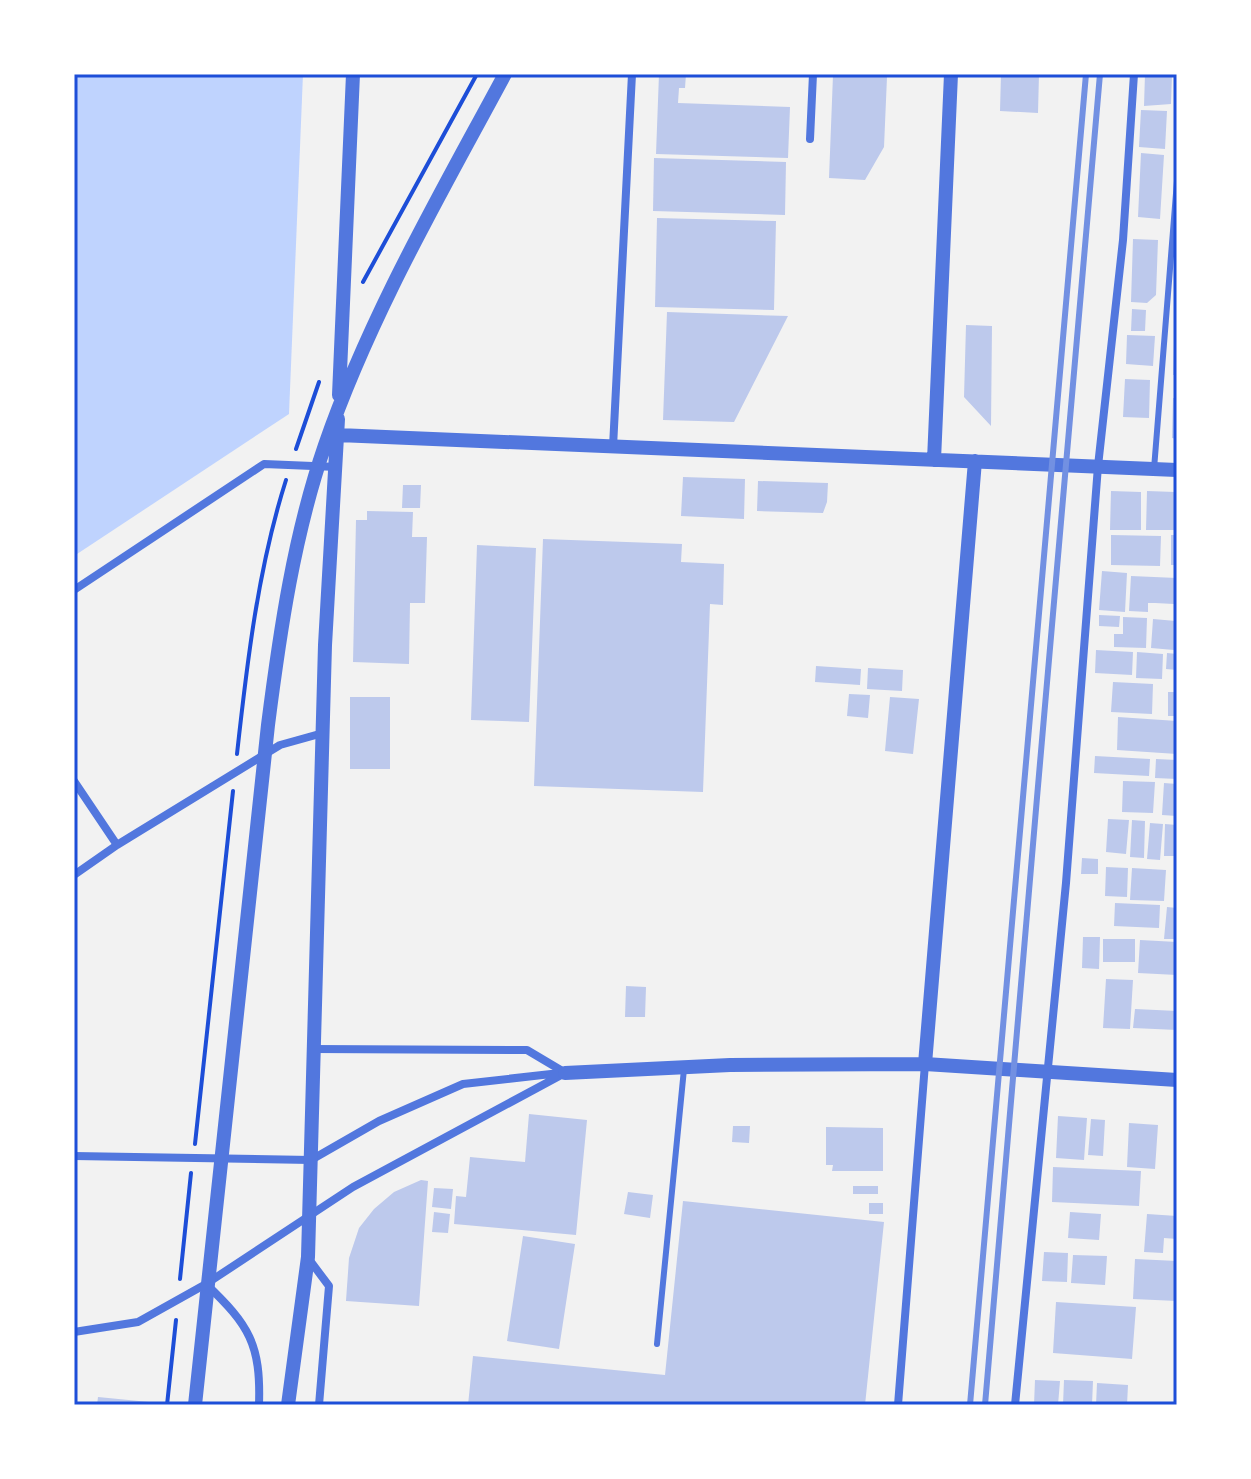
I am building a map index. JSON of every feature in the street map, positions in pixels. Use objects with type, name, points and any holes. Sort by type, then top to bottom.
[{"type":"street","points":[[288,1405],[308,1257],[325,645],[337,467],[353,74]]},
{"type":"street","points":[[195,1405],[268,725],[279,640],[303,524],[346,386],[377,316],[505,74]]},
{"type":"street","points":[[613,447],[632,74]]},
{"type":"street","points":[[810,139],[813,74]]},
{"type":"street","points":[[934,460],[951,74]]},
{"type":"street","points":[[1015,1405],[1071,822],[1098,466],[1123,240],[1134,74]]},
{"type":"street","points":[[338,435],[1177,470]]},
{"type":"street","points":[[898,1405],[975,461]]},
{"type":"street","points":[[74,590],[264,464],[337,467]]},
{"type":"street","points":[[74,875],[117,845],[280,745],[324,732]]},
{"type":"street","points":[[74,781],[117,845]]},
{"type":"street","points":[[313,1049],[527,1050],[565,1073]]},
{"type":"street","points":[[74,1156],[311,1160],[379,1121],[463,1084],[565,1073],[684,1067],[925,1064],[1177,1080]]},
{"type":"street","points":[[74,1332],[138,1322],[206,1284],[353,1187],[565,1073]]},
{"type":"street","points":[[308,1257],[329,1286],[319,1405]]},
{"type":"street","points":[[206,1284],[234,1310],[249,1330],[257,1357],[259,1405]]},
{"type":"lane","points":[[1154,469],[1177,181]]},
{"type":"lane","points":[[657,1344],[684,1067]]},
{"type":"water","points":[[74,74],[303,74],[289,414],[74,556]]},
{"type":"building","points":[[659,74],[686,74],[685,88],[679,88],[678,103],[790,107],[788,158],[656,154]]},
{"type":"building","points":[[1001,74],[1039,74],[1038,113],[1000,111]]},
{"type":"building","points":[[1145,74],[1172,74],[1171,104],[1144,106]]},
{"type":"building","points":[[833,75],[887,77],[884,147],[865,180],[829,178]]},
{"type":"building","points":[[1141,110],[1167,111],[1165,149],[1139,147]]},
{"type":"building","points":[[1141,153],[1164,155],[1160,219],[1138,217]]},
{"type":"building","points":[[654,158],[786,162],[785,215],[653,211]]},
{"type":"building","points":[[657,218],[776,221],[774,310],[655,307]]},
{"type":"building","points":[[1133,239],[1158,240],[1156,295],[1147,303],[1131,302]]},
{"type":"building","points":[[1132,309],[1146,310],[1145,331],[1131,331]]},
{"type":"building","points":[[667,312],[788,316],[734,422],[663,420]]},
{"type":"building","points":[[966,325],[992,326],[991,426],[964,397]]},
{"type":"building","points":[[1127,335],[1155,336],[1153,366],[1126,364]]},
{"type":"building","points":[[1174,344],[1177,344],[1177,375],[1173,375]]},
{"type":"building","points":[[1125,379],[1150,380],[1149,418],[1123,417]]},
{"type":"building","points":[[1173,398],[1177,398],[1177,439],[1172,438]]},
{"type":"building","points":[[683,477],[745,479],[744,519],[681,516]]},
{"type":"building","points":[[758,481],[828,483],[823,513],[757,511]]},
{"type":"building","points":[[403,485],[421,485],[420,508],[402,508]]},
{"type":"building","points":[[1111,491],[1141,492],[1141,530],[1110,530]]},
{"type":"building","points":[[1147,491],[1175,492],[1174,530],[1146,530]]},
{"type":"building","points":[[367,511],[413,512],[412,537],[427,537],[425,603],[410,603],[409,664],[353,662],[356,520],[367,520]]},
{"type":"building","points":[[1111,535],[1161,536],[1160,566],[1111,565]]},
{"type":"building","points":[[1171,535],[1177,535],[1177,565],[1171,565]]},
{"type":"building","points":[[543,539],[682,544],[681,562],[724,564],[723,605],[710,604],[703,792],[534,786]]},
{"type":"building","points":[[477,545],[536,548],[529,722],[471,720]]},
{"type":"building","points":[[1102,571],[1127,573],[1125,612],[1099,610]]},
{"type":"building","points":[[1131,576],[1177,578],[1177,612],[1174,612],[1174,604],[1155,603],[1148,603],[1148,612],[1129,611]]},
{"type":"building","points":[[1099,615],[1120,616],[1119,627],[1099,626]]},
{"type":"building","points":[[1123,617],[1147,618],[1146,648],[1114,647],[1114,634],[1123,634]]},
{"type":"building","points":[[1153,619],[1176,621],[1174,650],[1151,648]]},
{"type":"building","points":[[1096,650],[1133,652],[1132,675],[1095,673]]},
{"type":"building","points":[[1137,652],[1163,654],[1162,679],[1136,678]]},
{"type":"building","points":[[1167,653],[1177,654],[1177,670],[1166,669]]},
{"type":"building","points":[[816,666],[861,669],[860,685],[815,682]]},
{"type":"building","points":[[868,668],[903,670],[902,691],[867,689]]},
{"type":"building","points":[[1113,682],[1153,684],[1152,714],[1111,712]]},
{"type":"building","points":[[1168,692],[1177,692],[1177,716],[1168,716]]},
{"type":"building","points":[[849,694],[870,695],[868,718],[847,716]]},
{"type":"building","points":[[350,697],[390,697],[390,769],[350,769]]},
{"type":"building","points":[[890,697],[919,699],[913,754],[885,751]]},
{"type":"building","points":[[1118,717],[1177,721],[1177,754],[1117,750]]},
{"type":"building","points":[[1095,756],[1150,759],[1149,776],[1094,773]]},
{"type":"building","points":[[1156,759],[1177,760],[1177,779],[1155,778]]},
{"type":"building","points":[[1123,781],[1155,782],[1153,813],[1122,812]]},
{"type":"building","points":[[1164,783],[1177,784],[1177,816],[1162,815]]},
{"type":"building","points":[[1108,819],[1129,820],[1126,854],[1106,852]]},
{"type":"building","points":[[1132,820],[1145,821],[1144,858],[1130,857]]},
{"type":"building","points":[[1150,823],[1163,824],[1160,860],[1147,859]]},
{"type":"building","points":[[1165,824],[1177,825],[1177,856],[1164,856]]},
{"type":"building","points":[[1082,858],[1098,859],[1098,874],[1081,874]]},
{"type":"building","points":[[1106,867],[1128,868],[1127,897],[1105,896]]},
{"type":"building","points":[[1132,868],[1166,870],[1164,901],[1130,900]]},
{"type":"building","points":[[1115,903],[1160,905],[1159,928],[1114,926]]},
{"type":"building","points":[[1167,907],[1177,908],[1177,939],[1164,939]]},
{"type":"building","points":[[1083,937],[1100,937],[1099,969],[1082,968]]},
{"type":"building","points":[[1103,939],[1135,939],[1135,962],[1103,962]]},
{"type":"building","points":[[1140,940],[1177,942],[1177,975],[1138,973]]},
{"type":"building","points":[[1106,979],[1133,980],[1130,1029],[1103,1028]]},
{"type":"building","points":[[626,986],[646,987],[645,1017],[625,1017]]},
{"type":"building","points":[[1135,1009],[1177,1011],[1177,1030],[1133,1028]]},
{"type":"building","points":[[529,1114],[587,1120],[576,1235],[454,1224],[456,1196],[466,1197],[470,1157],[525,1162]]},
{"type":"building","points":[[1058,1116],[1087,1118],[1084,1160],[1056,1158]]},
{"type":"building","points":[[1091,1119],[1105,1120],[1103,1156],[1088,1155]]},
{"type":"building","points":[[1129,1123],[1158,1125],[1155,1169],[1127,1167]]},
{"type":"building","points":[[733,1126],[750,1126],[749,1143],[732,1142]]},
{"type":"building","points":[[826,1127],[883,1128],[883,1171],[832,1171],[833,1165],[826,1165]]},
{"type":"building","points":[[1053,1167],[1141,1171],[1139,1206],[1052,1202]]},
{"type":"building","points":[[421,1180],[428,1181],[419,1306],[346,1301],[349,1258],[359,1228],[374,1209],[394,1192]]},
{"type":"building","points":[[853,1186],[878,1186],[878,1194],[853,1194]]},
{"type":"building","points":[[434,1188],[453,1189],[451,1209],[432,1207]]},
{"type":"building","points":[[628,1192],[653,1195],[650,1218],[624,1214]]},
{"type":"building","points":[[683,1201],[884,1222],[865,1405],[468,1405],[473,1356],[665,1375]]},
{"type":"building","points":[[869,1203],[883,1203],[883,1214],[869,1214]]},
{"type":"building","points":[[434,1212],[450,1214],[448,1233],[432,1232]]},
{"type":"building","points":[[1070,1212],[1101,1214],[1099,1240],[1068,1238]]},
{"type":"building","points":[[1147,1214],[1177,1216],[1177,1239],[1164,1238],[1163,1253],[1144,1252]]},
{"type":"building","points":[[523,1236],[575,1244],[559,1349],[507,1341]]},
{"type":"building","points":[[1044,1252],[1068,1253],[1067,1282],[1042,1281]]},
{"type":"building","points":[[1073,1255],[1107,1256],[1105,1285],[1071,1283]]},
{"type":"building","points":[[1135,1259],[1177,1261],[1177,1301],[1133,1299]]},
{"type":"building","points":[[1056,1302],[1136,1307],[1132,1359],[1053,1353]]},
{"type":"building","points":[[1035,1380],[1060,1381],[1058,1405],[1034,1405]]},
{"type":"building","points":[[1064,1380],[1093,1381],[1092,1405],[1063,1405]]},
{"type":"building","points":[[1097,1383],[1128,1385],[1127,1405],[1096,1405]]},
{"type":"building","points":[[98,1397],[149,1402],[148,1405],[97,1405]]},
{"type":"railway","points":[[970,1405],[1086,74]]},
{"type":"railway","points":[[985,1405],[1100,74]]}]
